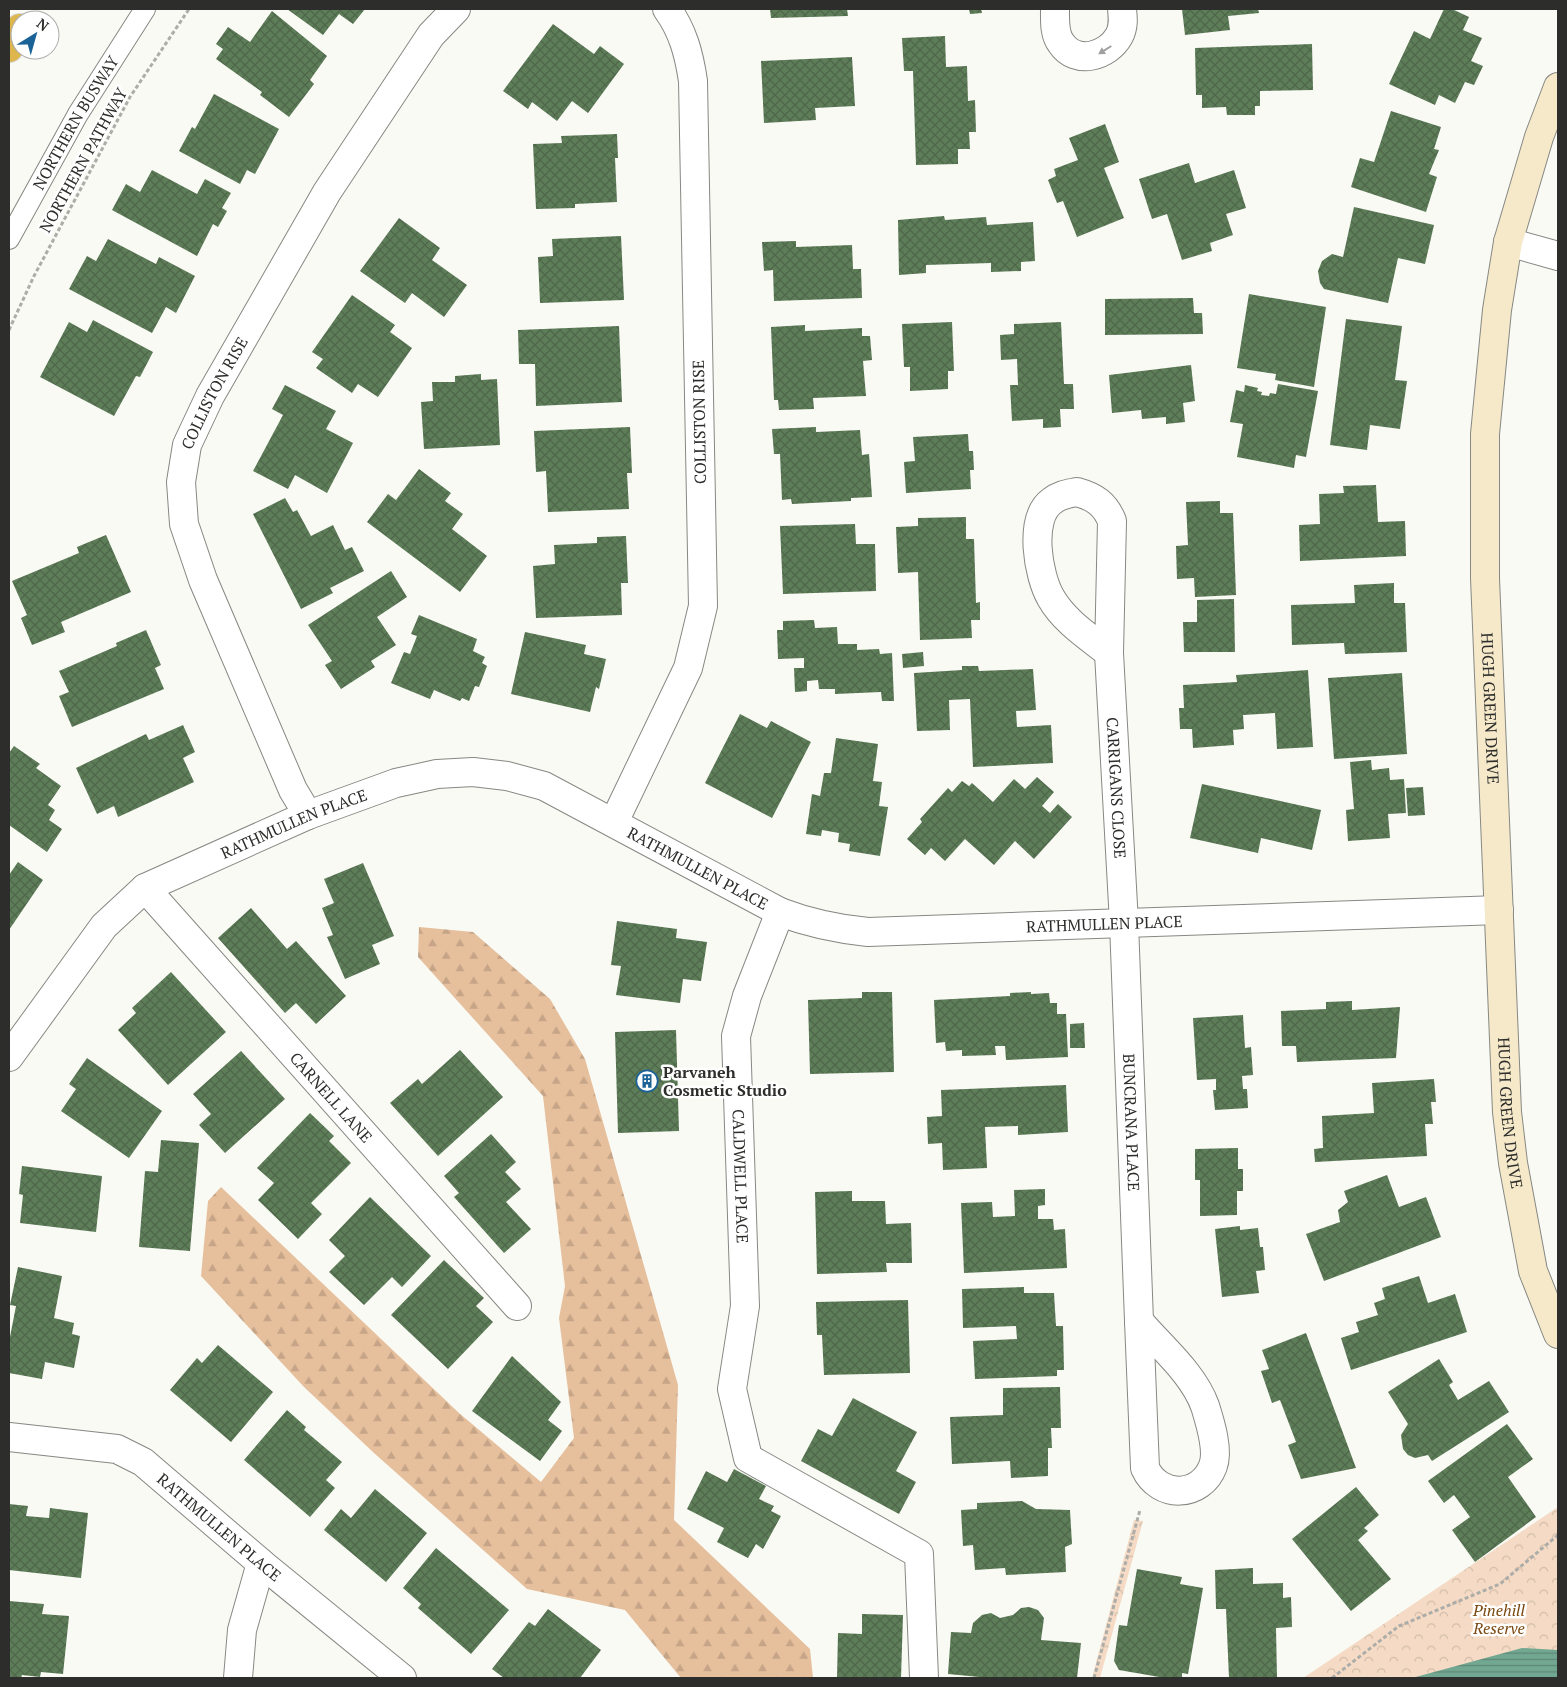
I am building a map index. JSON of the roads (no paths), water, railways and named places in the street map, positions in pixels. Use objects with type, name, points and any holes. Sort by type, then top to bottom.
[{"type":"main road","name":"HUGH GREEN DRIVE","points":[[1558,87],[1539,137],[1508,242],[1497,310],[1485,434],[1485,578],[1507,1112],[1513,1163],[1533,1271],[1558,1334]]},
{"type":"street","name":"COLLISTON RISE","points":[[308,815],[294,790],[211,598],[184,524],[181,482],[187,445],[210,396],[327,192],[431,35],[456,9]]},
{"type":"street","name":"COLLISTON RISE","points":[[614,822],[688,668],[703,606],[693,81],[688,52],[677,23],[667,9]]},
{"type":"street","points":[[1055,9],[1056,32],[1060,43],[1068,51],[1079,56],[1091,57],[1103,53],[1120,35],[1123,23],[1122,9]]},
{"type":"street","points":[[1508,242],[1558,256]]},
{"type":"street","name":"CARRIGANS CLOSE","points":[[1109,652],[1064,615],[1050,598],[1041,575],[1037,550],[1042,514],[1050,502],[1061,495],[1076,492],[1093,498],[1107,509],[1112,521],[1109,652],[1124,922]]},
{"type":"street","name":"RATHMULLEN PLACE","points":[[9,1057],[104,926],[145,888],[308,815],[396,783],[437,774],[473,772],[508,776],[544,786],[780,912],[810,923],[841,929],[868,932],[1499,910]]},
{"type":"street","name":"CARNELL LANE","points":[[145,888],[517,1306]]},
{"type":"street","name":"CALDWELL PLACE","points":[[780,912],[747,996],[736,1036],[745,1306],[732,1389],[748,1458],[919,1554],[924,1678]]},
{"type":"street","name":"BUNCRANA PLACE","points":[[1124,922],[1144,1457],[1149,1478],[1161,1487],[1174,1492],[1196,1486],[1208,1476],[1214,1465],[1215,1452],[1205,1406],[1194,1385],[1139,1321]]},
{"type":"street","name":"RATHMULLEN PLACE","points":[[9,1437],[116,1449],[143,1462],[261,1563],[402,1678]]},
{"type":"street","points":[[238,1678],[242,1630],[261,1563]]},
{"type":"lane","name":"NORTHERN BUSWAY","points":[[9,239],[78,114],[145,9]]},
{"type":"place","name":"Parvaneh Cosmetic Studio","points":[[647,1081]]},
{"type":"park label","name":"Pinehill Reserve","points":[[1499,1619]]}]
